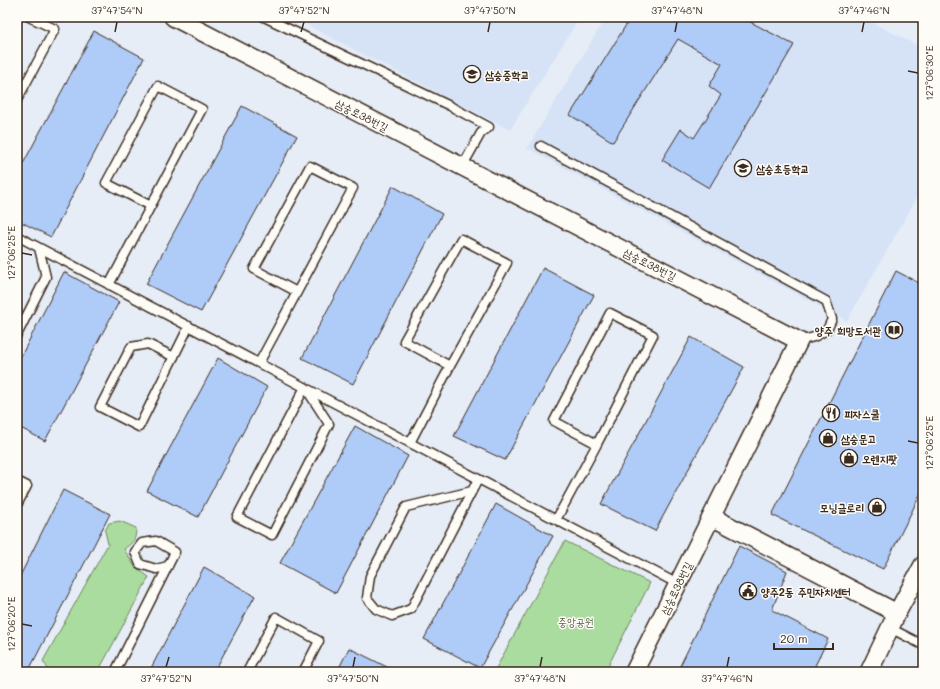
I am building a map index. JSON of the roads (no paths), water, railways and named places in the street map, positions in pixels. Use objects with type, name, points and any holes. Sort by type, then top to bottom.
[{"type":"street","name":"삼숭로38번길","points":[[173,17],[799,341],[634,672]]},
{"type":"street","points":[[712,516],[897,613]]},
{"type":"street","points":[[869,672],[897,613],[923,566]]},
{"type":"lane","points":[[17,100],[55,29],[29,17]]},
{"type":"lane","points":[[264,17],[450,106],[489,127],[481,133],[462,167]]},
{"type":"lane","points":[[109,285],[151,206],[202,109],[158,86],[106,183],[151,206]]},
{"type":"lane","points":[[541,146],[826,301],[832,319],[827,330],[814,337],[799,341]]},
{"type":"lane","points":[[259,363],[353,188],[310,166],[254,269],[297,292]]},
{"type":"lane","points":[[17,236],[678,584]]},
{"type":"lane","points":[[410,443],[450,366],[507,263],[461,239],[404,341],[450,366]]},
{"type":"lane","points":[[17,243],[26,240]]},
{"type":"lane","points":[[17,334],[46,277],[39,248]]},
{"type":"lane","points":[[556,520],[597,444],[653,335],[610,313],[554,420],[597,444]]},
{"type":"lane","points":[[174,357],[148,344],[131,347],[100,407],[139,427],[174,357],[189,326]]},
{"type":"lane","points":[[304,387],[330,424],[272,535],[237,517],[304,387]]},
{"type":"lane","points":[[472,491],[406,507],[370,576],[368,598],[376,609],[392,616],[411,609],[472,491],[478,479]]},
{"type":"lane","points":[[17,481],[27,486],[17,505]]},
{"type":"lane","points":[[115,672],[168,566],[175,552],[156,541],[142,543],[135,552],[140,564],[156,569],[168,566]]},
{"type":"lane","points":[[247,672],[276,617],[319,642],[303,672]]},
{"type":"lane","points":[[890,628],[923,645]]},
{"type":"place","name":"삼숭중학교","points":[[472,74]]},
{"type":"place","name":"삼숭초등학교","points":[[743,168]]},
{"type":"place","name":"양주 희망도서관","points":[[894,330]]},
{"type":"place","name":"피자스쿨","points":[[831,413]]},
{"type":"place","name":"삼숭문고","points":[[828,438]]},
{"type":"place","name":"오렌지팟","points":[[849,458]]},
{"type":"place","name":"모닝글로리","points":[[877,507]]},
{"type":"place","name":"양주2동 주민자치센터","points":[[748,591]]},
{"type":"park label","name":"중앙공원","points":[[576,621]]}]
